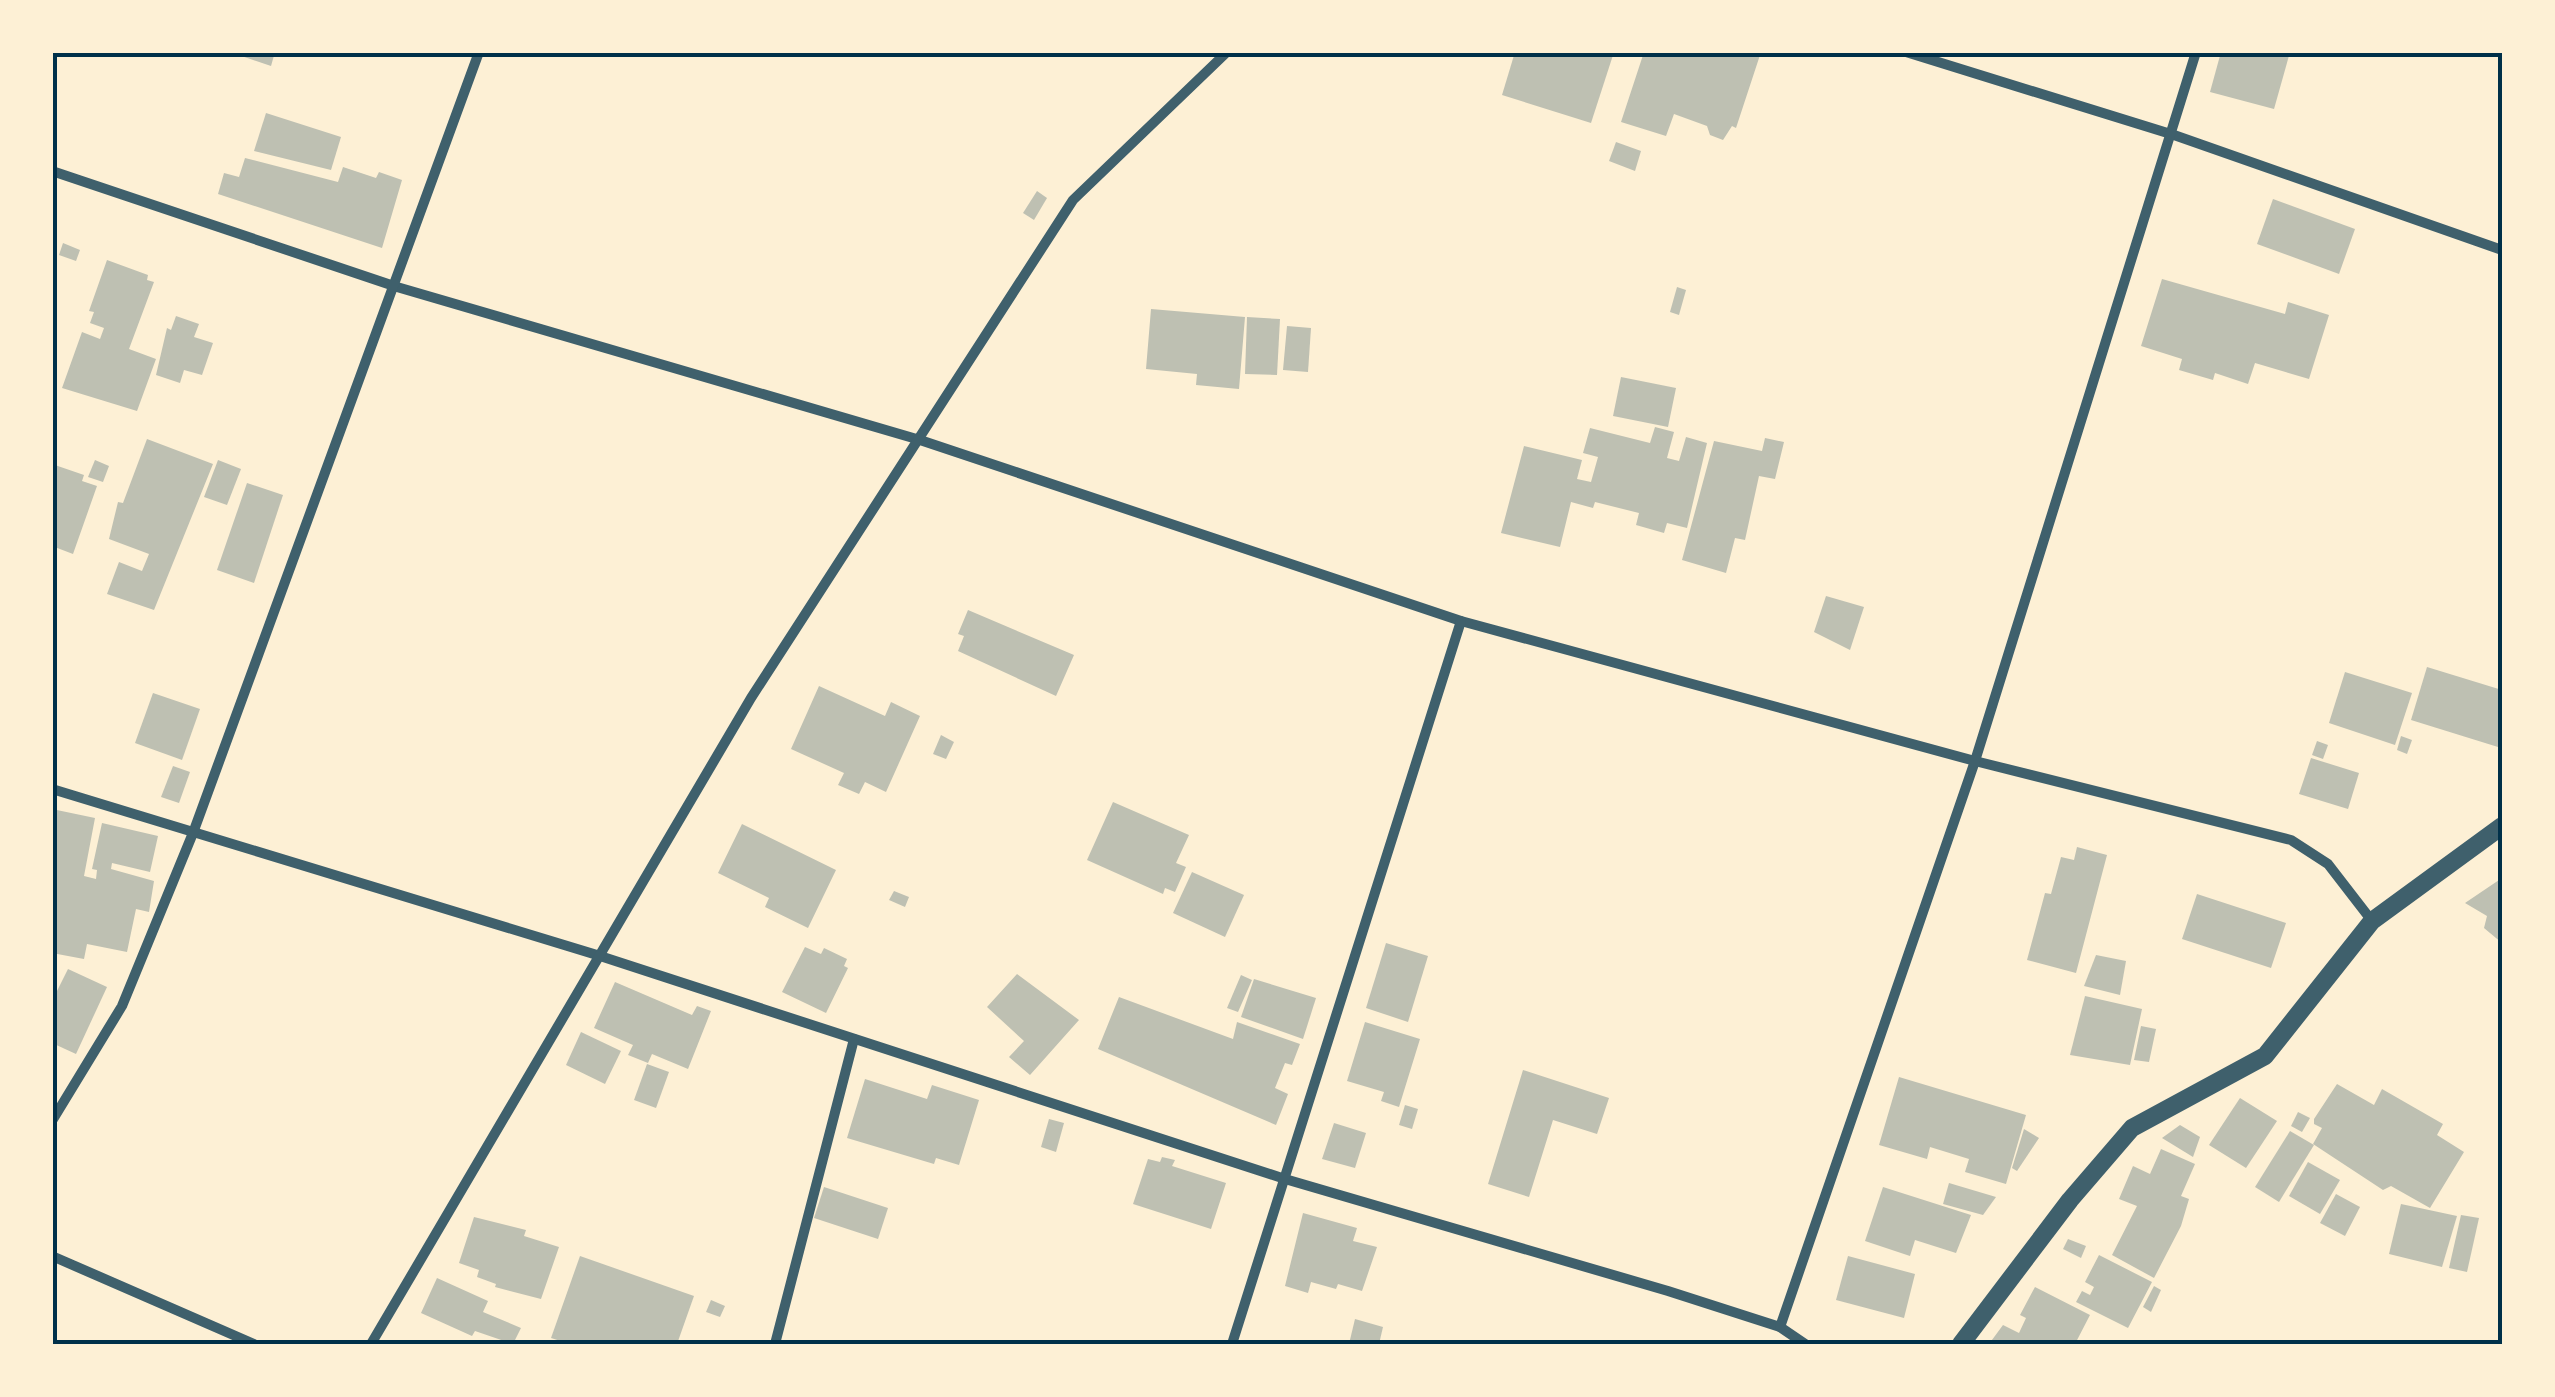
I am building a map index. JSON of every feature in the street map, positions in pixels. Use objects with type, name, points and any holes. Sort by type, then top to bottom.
[{"type":"street","points":[[52,1122],[122,1006],[193,833],[479,52]]},
{"type":"street","points":[[372,1344],[597,955],[752,698],[1073,200],[1226,52]]},
{"type":"street","points":[[1906,52],[2174,134],[2502,250]]},
{"type":"street","points":[[1780,1327],[1975,761],[2174,134],[2196,52]]},
{"type":"street","points":[[52,171],[396,287],[920,440],[1460,621],[1975,761],[2292,840],[2328,864],[2372,922]]},
{"type":"street","points":[[1232,1344],[1460,621]]},
{"type":"street","points":[[52,789],[597,955],[1285,1179],[1780,1327],[1804,1344]]},
{"type":"street","points":[[1961,1344],[2070,1200],[2132,1128],[2265,1056],[2372,922],[2502,826]]},
{"type":"street","points":[[775,1344],[854,1038]]},
{"type":"street","points":[[52,1256],[254,1344]]},
{"type":"building","points":[[230,52],[275,52],[271,66]]},
{"type":"building","points":[[1515,52],[1614,52],[1591,123],[1502,95]]},
{"type":"building","points":[[1644,52],[1761,52],[1736,128],[1732,126],[1723,140],[1710,135],[1707,126],[1674,114],[1666,136],[1621,122]]},
{"type":"building","points":[[2221,52],[2290,52],[2274,109],[2210,92]]},
{"type":"building","points":[[266,113],[341,137],[331,170],[254,151]]},
{"type":"building","points":[[1616,142],[1641,151],[1635,171],[1609,161]]},
{"type":"building","points":[[245,158],[338,182],[343,167],[376,178],[379,172],[402,180],[382,248],[218,194],[224,173],[239,177]]},
{"type":"building","points":[[1037,191],[1047,198],[1034,220],[1023,213]]},
{"type":"building","points":[[2273,199],[2355,229],[2339,274],[2257,244]]},
{"type":"building","points":[[63,243],[80,250],[76,261],[59,255]]},
{"type":"building","points":[[107,260],[148,275],[147,280],[154,282],[129,349],[156,359],[137,411],[62,388],[82,332],[100,339],[104,328],[90,323],[94,312],[89,311]]},
{"type":"building","points":[[2162,279],[2285,314],[2288,302],[2329,315],[2309,379],[2255,363],[2248,384],[2215,373],[2213,380],[2179,370],[2182,359],[2141,346]]},
{"type":"building","points":[[1677,287],[1686,290],[1679,315],[1670,312]]},
{"type":"building","points":[[1151,309],[1245,317],[1239,389],[1196,385],[1197,374],[1146,369]]},
{"type":"building","points":[[176,316],[199,324],[194,337],[213,343],[202,375],[184,370],[180,383],[156,375],[167,328],[171,330]]},
{"type":"building","points":[[1247,317],[1280,319],[1277,375],[1245,374]]},
{"type":"building","points":[[1287,326],[1311,328],[1308,372],[1283,370]]},
{"type":"building","points":[[1621,377],[1676,388],[1668,427],[1613,416]]},
{"type":"building","points":[[1655,427],[1674,432],[1667,458],[1679,461],[1686,437],[1707,443],[1687,528],[1667,523],[1664,533],[1636,525],[1639,513],[1595,502],[1593,508],[1571,502],[1560,547],[1501,533],[1524,446],[1582,460],[1577,479],[1591,482],[1598,457],[1583,453],[1590,428],[1650,443]]},
{"type":"building","points":[[1765,438],[1784,442],[1775,479],[1759,476],[1745,540],[1735,538],[1726,573],[1682,560],[1714,441],[1762,451]]},
{"type":"building","points":[[147,439],[213,464],[154,610],[107,594],[119,562],[142,571],[149,554],[109,539],[118,502],[123,503]]},
{"type":"building","points":[[95,460],[109,466],[103,482],[88,477]]},
{"type":"building","points":[[218,460],[241,469],[227,505],[204,497]]},
{"type":"building","points":[[52,464],[84,475],[82,481],[97,486],[73,554],[52,546]]},
{"type":"building","points":[[247,483],[283,495],[254,583],[217,570]]},
{"type":"building","points":[[1826,596],[1864,607],[1850,650],[1814,632]]},
{"type":"building","points":[[968,610],[1074,655],[1056,696],[958,651],[964,636],[958,634]]},
{"type":"building","points":[[2427,667],[2502,690],[2498,747],[2411,720]]},
{"type":"building","points":[[2345,672],[2412,693],[2395,745],[2329,723]]},
{"type":"building","points":[[819,686],[885,716],[891,702],[920,716],[886,792],[865,782],[859,794],[838,785],[844,773],[791,749]]},
{"type":"building","points":[[153,693],[200,709],[182,760],[135,743]]},
{"type":"building","points":[[941,735],[954,742],[946,759],[933,754]]},
{"type":"building","points":[[2401,736],[2412,740],[2407,754],[2397,750]]},
{"type":"building","points":[[2317,741],[2328,745],[2323,759],[2312,755]]},
{"type":"building","points":[[2311,758],[2359,773],[2348,809],[2299,794]]},
{"type":"building","points":[[173,766],[190,772],[179,803],[161,797]]},
{"type":"building","points":[[1113,802],[1189,835],[1176,863],[1186,867],[1175,892],[1165,888],[1163,894],[1087,860]]},
{"type":"building","points":[[52,809],[95,818],[84,876],[96,879],[97,870],[92,869],[102,823],[158,836],[150,872],[112,863],[111,869],[154,881],[149,912],[136,909],[127,952],[87,944],[84,959],[52,953]]},
{"type":"building","points":[[742,824],[836,870],[808,928],[765,907],[769,898],[718,873]]},
{"type":"building","points":[[2077,847],[2107,855],[2076,973],[2027,960],[2045,893],[2051,894],[2061,857],[2074,860]]},
{"type":"building","points":[[1192,872],[1244,895],[1225,937],[1173,913]]},
{"type":"building","points":[[2502,878],[2502,943],[2484,928],[2487,916],[2465,903]]},
{"type":"building","points":[[894,891],[909,897],[905,907],[889,900]]},
{"type":"building","points":[[2197,894],[2286,923],[2271,968],[2182,939]]},
{"type":"building","points":[[1386,943],[1428,956],[1408,1022],[1366,1008]]},
{"type":"building","points":[[805,947],[821,954],[824,948],[847,959],[844,966],[848,968],[826,1013],[782,992]]},
{"type":"building","points":[[2096,955],[2126,961],[2120,995],[2084,986]]},
{"type":"building","points":[[68,969],[107,987],[76,1054],[52,1043],[52,1001]]},
{"type":"building","points":[[1017,974],[1079,1020],[1030,1075],[1009,1057],[1024,1041],[987,1007]]},
{"type":"building","points":[[1241,975],[1252,980],[1238,1012],[1227,1008]]},
{"type":"building","points":[[1254,979],[1316,998],[1303,1039],[1241,1017]]},
{"type":"building","points":[[615,982],[692,1015],[697,1006],[711,1011],[688,1069],[652,1054],[648,1063],[628,1055],[633,1045],[594,1028]]},
{"type":"building","points":[[2085,996],[2142,1009],[2130,1065],[2070,1055]]},
{"type":"building","points":[[1119,997],[1233,1039],[1237,1022],[1300,1044],[1292,1065],[1285,1063],[1275,1088],[1288,1094],[1276,1125],[1098,1049]]},
{"type":"building","points":[[1365,1022],[1420,1039],[1399,1107],[1381,1101],[1384,1092],[1347,1081]]},
{"type":"building","points":[[2141,1026],[2156,1029],[2149,1062],[2134,1060]]},
{"type":"building","points":[[581,1032],[621,1051],[605,1084],[566,1065]]},
{"type":"building","points":[[647,1064],[669,1072],[656,1108],[634,1100]]},
{"type":"building","points":[[1523,1070],[1609,1098],[1597,1134],[1553,1120],[1529,1197],[1488,1184]]},
{"type":"building","points":[[1899,1077],[2026,1115],[2006,1184],[1965,1172],[1969,1159],[1930,1147],[1927,1159],[1879,1145]]},
{"type":"building","points":[[865,1079],[927,1099],[932,1085],[979,1100],[959,1165],[936,1158],[934,1164],[847,1138]]},
{"type":"building","points":[[2337,1084],[2374,1105],[2382,1089],[2443,1124],[2437,1135],[2464,1152],[2430,1208],[2391,1186],[2383,1190],[2313,1144],[2322,1128],[2314,1124],[2314,1119]]},
{"type":"building","points":[[2240,1098],[2277,1121],[2246,1168],[2209,1145]]},
{"type":"building","points":[[1405,1105],[1418,1109],[1412,1129],[1399,1125]]},
{"type":"building","points":[[2298,1112],[2310,1118],[2302,1132],[2291,1126]]},
{"type":"building","points":[[1049,1119],[1064,1123],[1056,1152],[1041,1147]]},
{"type":"building","points":[[1334,1123],[1366,1133],[1355,1168],[1322,1159]]},
{"type":"building","points":[[2180,1125],[2200,1137],[2193,1157],[2162,1138]]},
{"type":"building","points":[[2024,1129],[2039,1138],[2017,1171],[2012,1168]]},
{"type":"building","points":[[2290,1131],[2314,1145],[2279,1202],[2255,1187]]},
{"type":"building","points":[[2161,1149],[2195,1164],[2181,1196],[2189,1199],[2181,1226],[2154,1278],[2112,1255],[2137,1206],[2119,1199],[2133,1166],[2150,1174]]},
{"type":"building","points":[[1162,1157],[1175,1160],[1172,1166],[1226,1183],[1211,1229],[1133,1204],[1148,1159],[1160,1162]]},
{"type":"building","points":[[2308,1162],[2340,1180],[2320,1214],[2289,1196]]},
{"type":"building","points":[[1949,1183],[1996,1197],[1983,1215],[1943,1204]]},
{"type":"building","points":[[824,1187],[888,1208],[878,1239],[814,1218]]},
{"type":"building","points":[[1883,1187],[1971,1215],[1956,1253],[1915,1240],[1910,1256],[1865,1241]]},
{"type":"building","points":[[2336,1194],[2360,1207],[2345,1236],[2320,1223]]},
{"type":"building","points":[[2401,1204],[2457,1216],[2442,1267],[2389,1254]]},
{"type":"building","points":[[1303,1213],[1357,1228],[1353,1241],[1377,1247],[1362,1291],[1311,1282],[1308,1293],[1285,1286]]},
{"type":"building","points":[[2461,1215],[2479,1218],[2467,1272],[2449,1268]]},
{"type":"building","points":[[474,1217],[526,1230],[524,1236],[559,1247],[541,1299],[495,1287],[496,1284],[477,1277],[479,1270],[459,1263]]},
{"type":"building","points":[[2068,1239],[2086,1246],[2081,1258],[2063,1249]]},
{"type":"building","points":[[2099,1255],[2152,1282],[2128,1328],[2076,1302],[2082,1291],[2090,1295],[2094,1287],[2085,1282]]},
{"type":"building","points":[[580,1256],[694,1296],[677,1344],[570,1344],[551,1338]]},
{"type":"building","points":[[1848,1256],[1915,1274],[1904,1318],[1836,1300]]},
{"type":"building","points":[[437,1278],[488,1301],[483,1312],[521,1328],[513,1344],[475,1331],[472,1336],[421,1313]]},
{"type":"building","points":[[2154,1286],[2161,1290],[2151,1312],[2143,1307]]},
{"type":"building","points":[[2035,1287],[2090,1315],[2075,1344],[1989,1344],[2003,1325],[2019,1333],[2026,1318],[2020,1315]]},
{"type":"building","points":[[711,1300],[725,1306],[720,1317],[706,1312]]},
{"type":"building","points":[[1355,1319],[1383,1327],[1379,1344],[1349,1344]]}]
